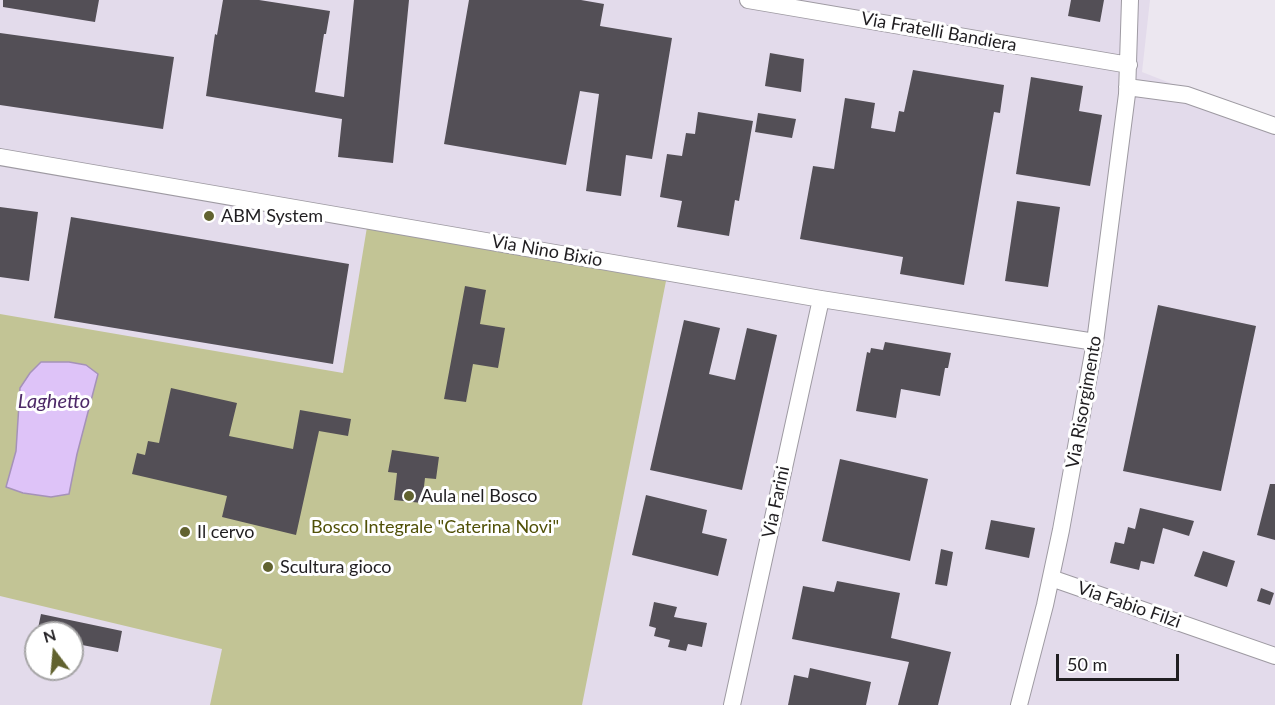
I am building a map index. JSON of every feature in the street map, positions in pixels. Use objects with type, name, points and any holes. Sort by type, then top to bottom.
[{"type":"street","name":"Via Fratelli Bandiera","points":[[748,0],[1129,65]]},
{"type":"street","name":"Via Risorgimento","points":[[1019,705],[1051,578],[1095,342],[1127,91],[1130,0]]},
{"type":"street","points":[[1127,91],[1187,95],[1275,126]]},
{"type":"street","name":"Via Nino Bixio","points":[[0,157],[821,299],[1095,342]]},
{"type":"street","name":"Via Farini","points":[[732,705],[821,299]]},
{"type":"street","name":"Via Fabio Filzi","points":[[1051,578],[1275,656]]},
{"type":"shaded area","points":[[0,0],[1150,0],[1142,72],[1275,124],[1275,705],[0,705]]},
{"type":"green space","name":"Bosco Integrale \"Caterina Novi\"","points":[[367,227],[666,281],[582,705],[210,705],[222,649],[0,596],[0,314],[343,373]]},
{"type":"water","name":"Laghetto","points":[[41,362],[69,362],[86,365],[98,374],[69,494],[51,497],[23,493],[6,487],[16,451],[20,388]]},
{"type":"building","points":[[3,0],[99,0],[95,22],[3,7]]},
{"type":"building","points":[[223,0],[259,0],[330,11],[315,92],[344,97],[354,0],[409,0],[393,163],[338,157],[342,119],[206,96],[215,34],[217,35]]},
{"type":"building","points":[[469,0],[581,0],[604,4],[600,26],[672,38],[652,159],[626,155],[621,196],[586,191],[599,94],[580,91],[566,165],[444,144]]},
{"type":"building","points":[[1071,0],[1104,0],[1100,22],[1068,16]]},
{"type":"building","points":[[0,33],[174,57],[163,129],[0,105]]},
{"type":"building","points":[[770,53],[804,59],[801,92],[765,86]]},
{"type":"building","points":[[913,70],[1004,85],[1000,113],[994,112],[964,285],[900,274],[903,257],[800,239],[813,166],[834,169],[845,98],[875,103],[871,128],[895,132],[899,111],[904,112]]},
{"type":"building","points":[[1031,77],[1083,86],[1079,111],[1102,115],[1090,186],[1016,174]]},
{"type":"building","points":[[698,112],[753,121],[739,201],[735,200],[729,236],[677,227],[682,201],[660,197],[667,154],[682,156],[686,133],[695,134]]},
{"type":"building","points":[[758,113],[796,119],[792,138],[755,132]]},
{"type":"building","points":[[1017,201],[1060,207],[1048,287],[1005,281]]},
{"type":"building","points":[[0,207],[38,212],[29,281],[0,277]]},
{"type":"building","points":[[71,217],[349,264],[333,364],[54,318]]},
{"type":"building","points":[[465,286],[486,290],[480,324],[505,328],[498,368],[473,364],[466,402],[444,399]]},
{"type":"building","points":[[1158,305],[1256,326],[1221,491],[1123,471]]},
{"type":"building","points":[[684,320],[720,328],[709,374],[735,380],[747,328],[777,335],[742,490],[650,470]]},
{"type":"building","points":[[885,342],[951,353],[948,368],[945,368],[940,396],[901,389],[896,418],[856,411],[867,352],[870,353],[871,348],[883,350]]},
{"type":"building","points":[[171,388],[237,403],[229,436],[293,449],[300,410],[351,419],[348,436],[319,431],[296,535],[222,517],[227,496],[132,474],[137,453],[145,455],[148,441],[159,443]]},
{"type":"building","points":[[392,450],[439,457],[436,479],[425,478],[422,503],[394,500],[397,473],[388,472]]},
{"type":"building","points":[[840,459],[928,479],[910,561],[822,541]]},
{"type":"building","points":[[1270,484],[1275,484],[1275,540],[1257,535]]},
{"type":"building","points":[[646,495],[707,510],[702,533],[727,539],[718,576],[632,555]]},
{"type":"building","points":[[1140,508],[1194,521],[1189,536],[1163,528],[1154,564],[1141,561],[1139,570],[1110,563],[1115,542],[1124,544],[1128,527],[1135,529]]},
{"type":"building","points":[[991,520],[1035,528],[1029,558],[985,549]]},
{"type":"building","points":[[941,549],[953,552],[947,586],[935,584]]},
{"type":"building","points":[[1203,551],[1235,561],[1227,587],[1194,576]]},
{"type":"building","points":[[837,581],[900,593],[891,638],[951,652],[938,705],[898,705],[909,662],[792,639],[803,586],[834,592]]},
{"type":"building","points":[[1261,588],[1274,593],[1270,605],[1257,601]]},
{"type":"building","points":[[654,602],[677,607],[674,617],[707,623],[702,647],[688,644],[686,651],[668,647],[670,640],[654,636],[656,628],[649,626]]},
{"type":"building","points":[[41,614],[74,621],[40,621]]},
{"type":"building","points":[[84,623],[122,631],[118,652],[84,645]]},
{"type":"building","points":[[810,668],[871,682],[866,705],[788,705],[794,675],[808,678]]},
{"type":"place","name":"ABM System","points":[[209,216]]},
{"type":"place","name":"Aula nel Bosco","points":[[409,496]]},
{"type":"place","name":"Il cervo","points":[[185,532]]},
{"type":"place","name":"Scultura gioco","points":[[268,567]]}]
